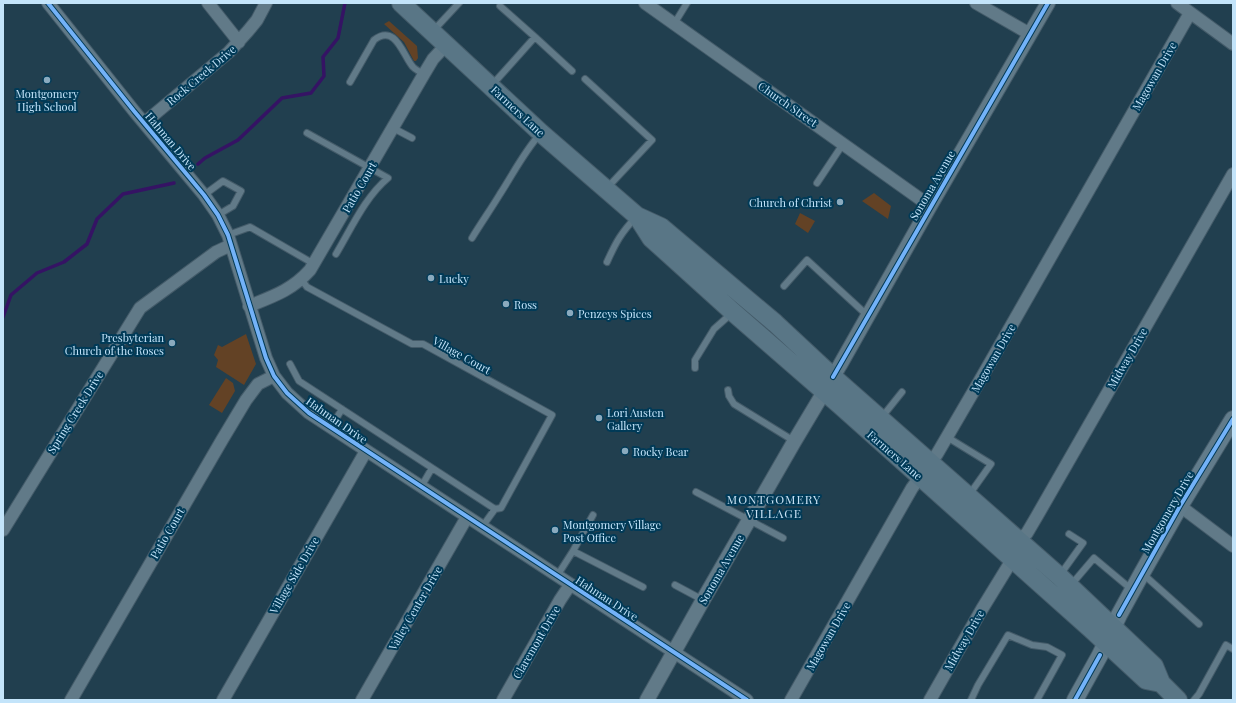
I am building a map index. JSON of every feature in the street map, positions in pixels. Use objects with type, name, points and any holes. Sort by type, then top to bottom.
[{"type":"main road","name":"Farmers Lane","points":[[401,3],[433,31],[541,133],[606,189],[638,216],[661,226],[775,323],[829,384],[920,476],[1012,560],[1109,635]]},
{"type":"main road","name":"Farmers Lane","points":[[638,216],[651,238],[733,312],[829,384],[881,419],[1065,581],[1146,680],[1161,683],[1178,700]]},
{"type":"main road","name":"Montgomery Drive","points":[[1075,700],[1100,655],[1132,590],[1180,506],[1233,419]]},
{"type":"street","name":"Hahman Drive","points":[[48,3],[204,195],[218,215],[230,240],[266,358],[274,376],[287,393],[309,413],[482,528],[747,700]]},
{"type":"street","points":[[208,3],[239,42]]},
{"type":"street","name":"Rock Creek Drive","points":[[144,123],[229,52],[257,20],[266,3]]},
{"type":"street","name":"Church Street","points":[[645,3],[930,206]]},
{"type":"street","points":[[976,3],[1030,34]]},
{"type":"street","name":"Sonoma Avenue","points":[[647,700],[749,520],[1048,3]]},
{"type":"street","points":[[1177,3],[1233,44]]},
{"type":"street","name":"Magowan Drive","points":[[792,700],[912,488],[937,454],[947,437],[1190,13]]},
{"type":"street","name":"Patio Court","points":[[249,306],[280,294],[301,279],[314,264],[433,59],[446,44]]},
{"type":"street","name":"Midway Drive","points":[[1019,541],[1037,516],[1233,174]]},
{"type":"street","name":"Spring Creek Drive","points":[[3,530],[140,308],[230,240]]},
{"type":"street","name":"Patio Court","points":[[71,700],[246,400],[258,384],[274,376]]},
{"type":"street","name":"Village Side Drive","points":[[223,700],[366,451]]},
{"type":"street","points":[[1180,506],[1233,546]]},
{"type":"street","name":"Valley Center Drive","points":[[362,700],[467,517]]},
{"type":"street","name":"Midway Drive","points":[[930,700],[1012,560]]},
{"type":"street","name":"Claremont Drive","points":[[503,700],[570,585]]},
{"type":"lane","points":[[433,31],[459,3]]},
{"type":"lane","points":[[674,24],[687,3]]},
{"type":"lane","points":[[500,6],[572,70]]},
{"type":"lane","points":[[350,82],[374,40],[378,37],[384,36],[395,39],[402,47],[412,65],[424,74]]},
{"type":"lane","points":[[491,86],[535,37]]},
{"type":"lane","points":[[585,79],[652,140],[606,189]]},
{"type":"lane","points":[[393,128],[412,138]]},
{"type":"lane","points":[[307,133],[388,178],[381,184],[364,206],[336,254]]},
{"type":"lane","points":[[472,238],[531,145],[541,133]]},
{"type":"lane","points":[[817,183],[843,144]]},
{"type":"lane","points":[[204,195],[223,181],[241,190],[233,206],[218,215]]},
{"type":"lane","points":[[607,262],[616,242],[625,229],[638,216]]},
{"type":"lane","points":[[230,240],[250,227],[314,264]]},
{"type":"lane","points":[[784,286],[808,260],[868,316]]},
{"type":"lane","name":"Village Court","points":[[301,279],[307,287],[388,331],[412,344],[423,344],[552,415],[501,508],[495,509]]},
{"type":"lane","points":[[695,368],[695,360],[714,329],[733,312]]},
{"type":"lane","points":[[290,364],[299,381],[495,509],[482,528]]},
{"type":"lane","points":[[728,390],[729,396],[734,404],[794,442]]},
{"type":"lane","points":[[881,419],[902,392]]},
{"type":"lane","points":[[331,427],[342,409]]},
{"type":"lane","points":[[947,437],[992,464],[969,496]]},
{"type":"lane","points":[[421,487],[432,468]]},
{"type":"lane","points":[[696,492],[783,538]]},
{"type":"lane","points":[[557,576],[593,515]]},
{"type":"lane","points":[[1065,581],[1065,570],[1083,543],[1069,534]]},
{"type":"lane","points":[[573,551],[643,587]]},
{"type":"lane","points":[[1065,581],[1094,558],[1132,590]]},
{"type":"lane","points":[[1142,573],[1199,624]]},
{"type":"lane","points":[[675,585],[703,600]]},
{"type":"lane","points":[[972,700],[978,685],[1008,635],[1032,645],[1047,647],[1062,655],[1037,700]]},
{"type":"lane","points":[[1194,700],[1199,694],[1226,646],[1233,650]]},
{"type":"shaded area","points":[[389,21],[417,46],[418,58],[416,61],[414,61],[404,42],[384,24]]},
{"type":"shaded area","points":[[874,193],[891,206],[888,219],[862,201]]},
{"type":"shaded area","points":[[800,213],[815,221],[808,233],[795,224]]},
{"type":"shaded area","points":[[246,334],[256,364],[244,385],[216,367],[218,360],[214,355],[218,345],[222,347]]},
{"type":"shaded area","points":[[226,378],[233,383],[235,391],[222,413],[209,405]]},
{"type":"waterway","points":[[198,164],[205,158],[238,140],[282,98],[311,93],[324,76],[323,57],[338,38],[345,3]]},
{"type":"waterway","points":[[3,317],[11,295],[37,273],[64,262],[87,244],[97,219],[123,194],[174,183]]},
{"type":"cycle path","points":[[48,3],[134,111],[204,195],[218,215],[228,235],[266,358],[274,376],[287,393],[309,413],[747,700]]},
{"type":"cycle path","points":[[833,377],[1048,3]]},
{"type":"cycle path","points":[[1119,615],[1180,506],[1233,419]]},
{"type":"cycle path","points":[[1075,700],[1100,655]]},
{"type":"place","name":"Montgomery High School","points":[[47,80]]},
{"type":"place","name":"Church of Christ","points":[[840,202]]},
{"type":"place","name":"Lucky","points":[[431,278]]},
{"type":"place","name":"Ross","points":[[506,304]]},
{"type":"place","name":"Penzeys Spices","points":[[570,313]]},
{"type":"place","name":"Presbyterian Church of the Roses","points":[[172,343]]},
{"type":"place","name":"Lori Austen Gallery","points":[[599,418]]},
{"type":"place","name":"Rocky Bear","points":[[625,451]]},
{"type":"place","name":"Montgomery Village Post Office","points":[[555,530]]},
{"type":"district","name":"MONTGOMERY VILLAGE","points":[[774,506]]}]
